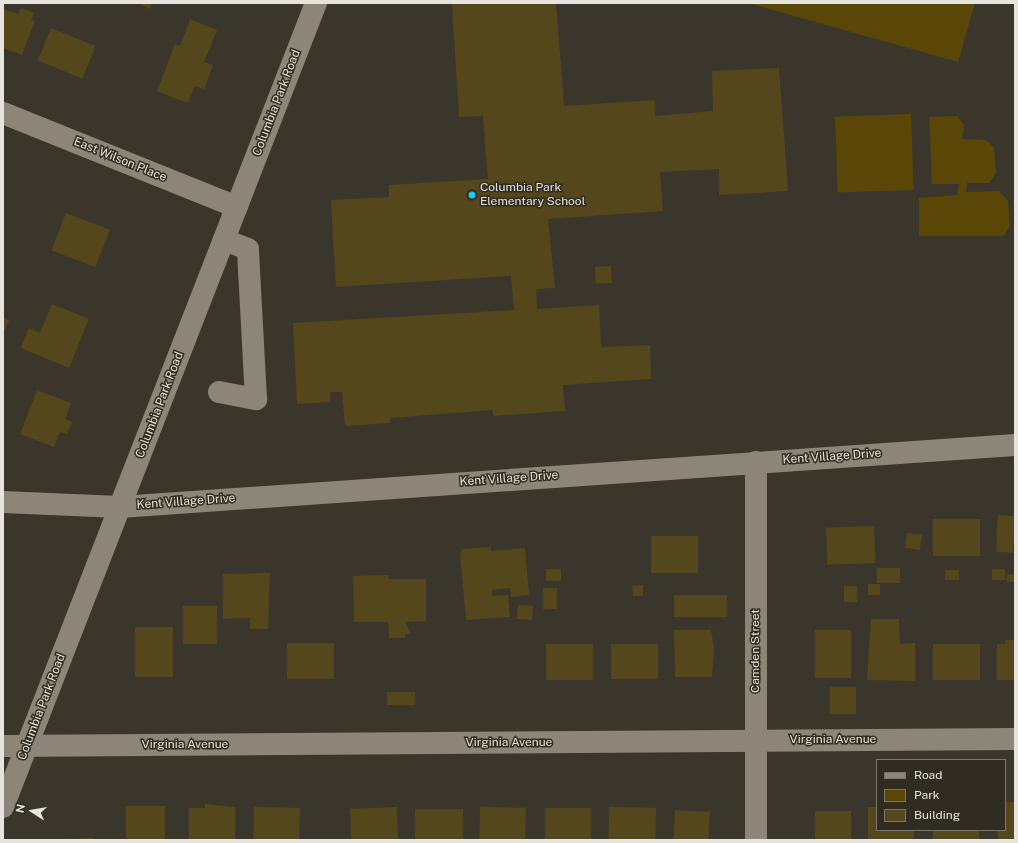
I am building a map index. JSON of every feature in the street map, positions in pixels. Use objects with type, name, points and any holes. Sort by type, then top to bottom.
[{"type":"street","name":"Columbia Park Road","points":[[3,807],[316,3]]},
{"type":"street","name":"East Wilson Place","points":[[3,113],[237,207]]},
{"type":"street","points":[[219,392],[256,399],[248,249],[224,240]]},
{"type":"street","name":"Kent Village Drive","points":[[3,502],[120,507],[1015,445]]},
{"type":"street","name":"Camden Street","points":[[756,462],[756,840]]},
{"type":"street","name":"Virginia Avenue","points":[[3,746],[1015,739]]},
{"type":"green space","points":[[748,3],[975,3],[958,62]]},
{"type":"green space","points":[[911,114],[914,190],[838,193],[835,117]]},
{"type":"green space","points":[[957,116],[964,125],[962,139],[986,140],[994,148],[996,173],[989,183],[967,183],[966,192],[999,191],[1008,201],[1010,227],[1003,236],[919,236],[919,198],[957,195],[959,184],[932,184],[929,117]]},
{"type":"building","points":[[138,3],[152,3],[150,9]]},
{"type":"building","points":[[452,3],[556,3],[564,106],[655,100],[655,116],[713,111],[712,71],[779,68],[788,191],[719,195],[719,169],[660,172],[663,211],[548,219],[555,288],[536,289],[537,309],[599,305],[601,347],[650,345],[651,379],[563,385],[565,411],[494,416],[492,410],[390,418],[390,423],[345,426],[342,392],[330,392],[330,402],[297,404],[293,323],[514,310],[511,276],[336,287],[331,200],[389,197],[389,185],[488,179],[483,116],[459,117]]},
{"type":"building","points":[[21,8],[34,13],[31,20],[35,21],[22,55],[3,48],[3,9],[18,14]]},
{"type":"building","points":[[190,19],[217,30],[204,62],[213,65],[204,89],[195,86],[188,103],[157,91],[175,44],[180,46]]},
{"type":"building","points":[[51,28],[96,46],[82,78],[38,60]]},
{"type":"building","points":[[66,213],[110,230],[96,267],[52,250]]},
{"type":"building","points":[[611,266],[612,283],[596,284],[595,267]]},
{"type":"building","points":[[52,304],[89,319],[69,368],[21,348],[29,328],[40,333]]},
{"type":"building","points":[[3,317],[9,320],[5,330],[3,329]]},
{"type":"building","points":[[37,390],[71,403],[65,419],[72,422],[67,434],[60,432],[54,447],[20,434]]},
{"type":"building","points":[[998,515],[1015,516],[1013,553],[996,552]]},
{"type":"building","points":[[933,519],[980,519],[980,556],[933,556]]},
{"type":"building","points":[[874,526],[875,563],[827,565],[826,528]]},
{"type":"building","points":[[907,533],[922,535],[920,550],[905,548]]},
{"type":"building","points":[[651,536],[698,536],[698,573],[651,573]]},
{"type":"building","points":[[491,547],[491,551],[525,548],[529,595],[511,597],[510,588],[492,590],[492,596],[508,595],[510,617],[466,620],[460,553],[463,549]]},
{"type":"building","points":[[877,568],[900,568],[900,583],[877,583]]},
{"type":"building","points":[[546,569],[561,569],[561,581],[546,581]]},
{"type":"building","points":[[992,569],[1005,569],[1005,580],[992,580]]},
{"type":"building","points":[[945,570],[959,570],[959,580],[945,580]]},
{"type":"building","points":[[270,573],[268,629],[250,629],[250,618],[223,619],[223,574]]},
{"type":"building","points":[[1007,574],[1015,575],[1015,582],[1006,582]]},
{"type":"building","points":[[388,575],[389,579],[426,579],[426,621],[405,622],[411,634],[405,634],[405,638],[389,638],[388,622],[354,622],[353,576]]},
{"type":"building","points":[[868,584],[880,584],[880,595],[868,595]]},
{"type":"building","points":[[643,585],[643,596],[633,596],[632,586]]},
{"type":"building","points":[[844,586],[857,586],[857,602],[844,602]]},
{"type":"building","points":[[543,588],[557,588],[557,609],[543,609]]},
{"type":"building","points":[[674,595],[727,595],[727,617],[674,617]]},
{"type":"building","points":[[518,605],[533,606],[532,620],[517,619]]},
{"type":"building","points":[[183,606],[217,606],[217,644],[183,644]]},
{"type":"building","points":[[871,619],[899,619],[900,644],[915,643],[915,681],[867,680]]},
{"type":"building","points":[[135,627],[173,627],[173,677],[135,677]]},
{"type":"building","points":[[674,630],[711,630],[714,649],[712,677],[675,677]]},
{"type":"building","points":[[815,630],[851,630],[851,678],[815,678]]},
{"type":"building","points":[[1005,640],[1015,640],[1015,680],[997,680],[997,644],[1005,644]]},
{"type":"building","points":[[287,643],[334,643],[334,679],[287,679]]},
{"type":"building","points":[[546,644],[593,644],[593,680],[546,680]]},
{"type":"building","points":[[611,644],[658,644],[658,679],[611,679]]},
{"type":"building","points":[[933,644],[980,644],[980,680],[933,680]]},
{"type":"building","points":[[830,687],[856,687],[856,714],[830,714]]},
{"type":"building","points":[[387,692],[415,692],[415,705],[387,705]]},
{"type":"building","points":[[1006,802],[1015,802],[1015,840],[998,840],[997,831],[1006,831]]},
{"type":"building","points":[[205,804],[235,807],[235,840],[189,840],[189,808],[205,808]]},
{"type":"building","points":[[126,806],[165,806],[165,840],[126,840]]},
{"type":"building","points":[[254,807],[300,808],[299,840],[253,840]]},
{"type":"building","points":[[397,807],[398,840],[351,840],[350,809]]},
{"type":"building","points":[[480,807],[526,808],[525,840],[479,840]]},
{"type":"building","points":[[609,807],[656,808],[655,840],[608,840]]},
{"type":"building","points":[[868,807],[876,807],[876,831],[914,831],[914,840],[868,840]]},
{"type":"building","points":[[545,808],[591,808],[591,840],[545,840]]},
{"type":"building","points":[[415,809],[463,809],[463,840],[415,840]]},
{"type":"building","points":[[675,810],[710,812],[708,840],[673,840]]},
{"type":"building","points":[[815,811],[851,811],[851,840],[815,840]]},
{"type":"building","points":[[933,831],[979,831],[979,840],[933,840]]},
{"type":"building","points":[[93,838],[93,840],[67,840],[67,839]]},
{"type":"place","name":"Columbia Park Elementary School","points":[[472,195]]}]
